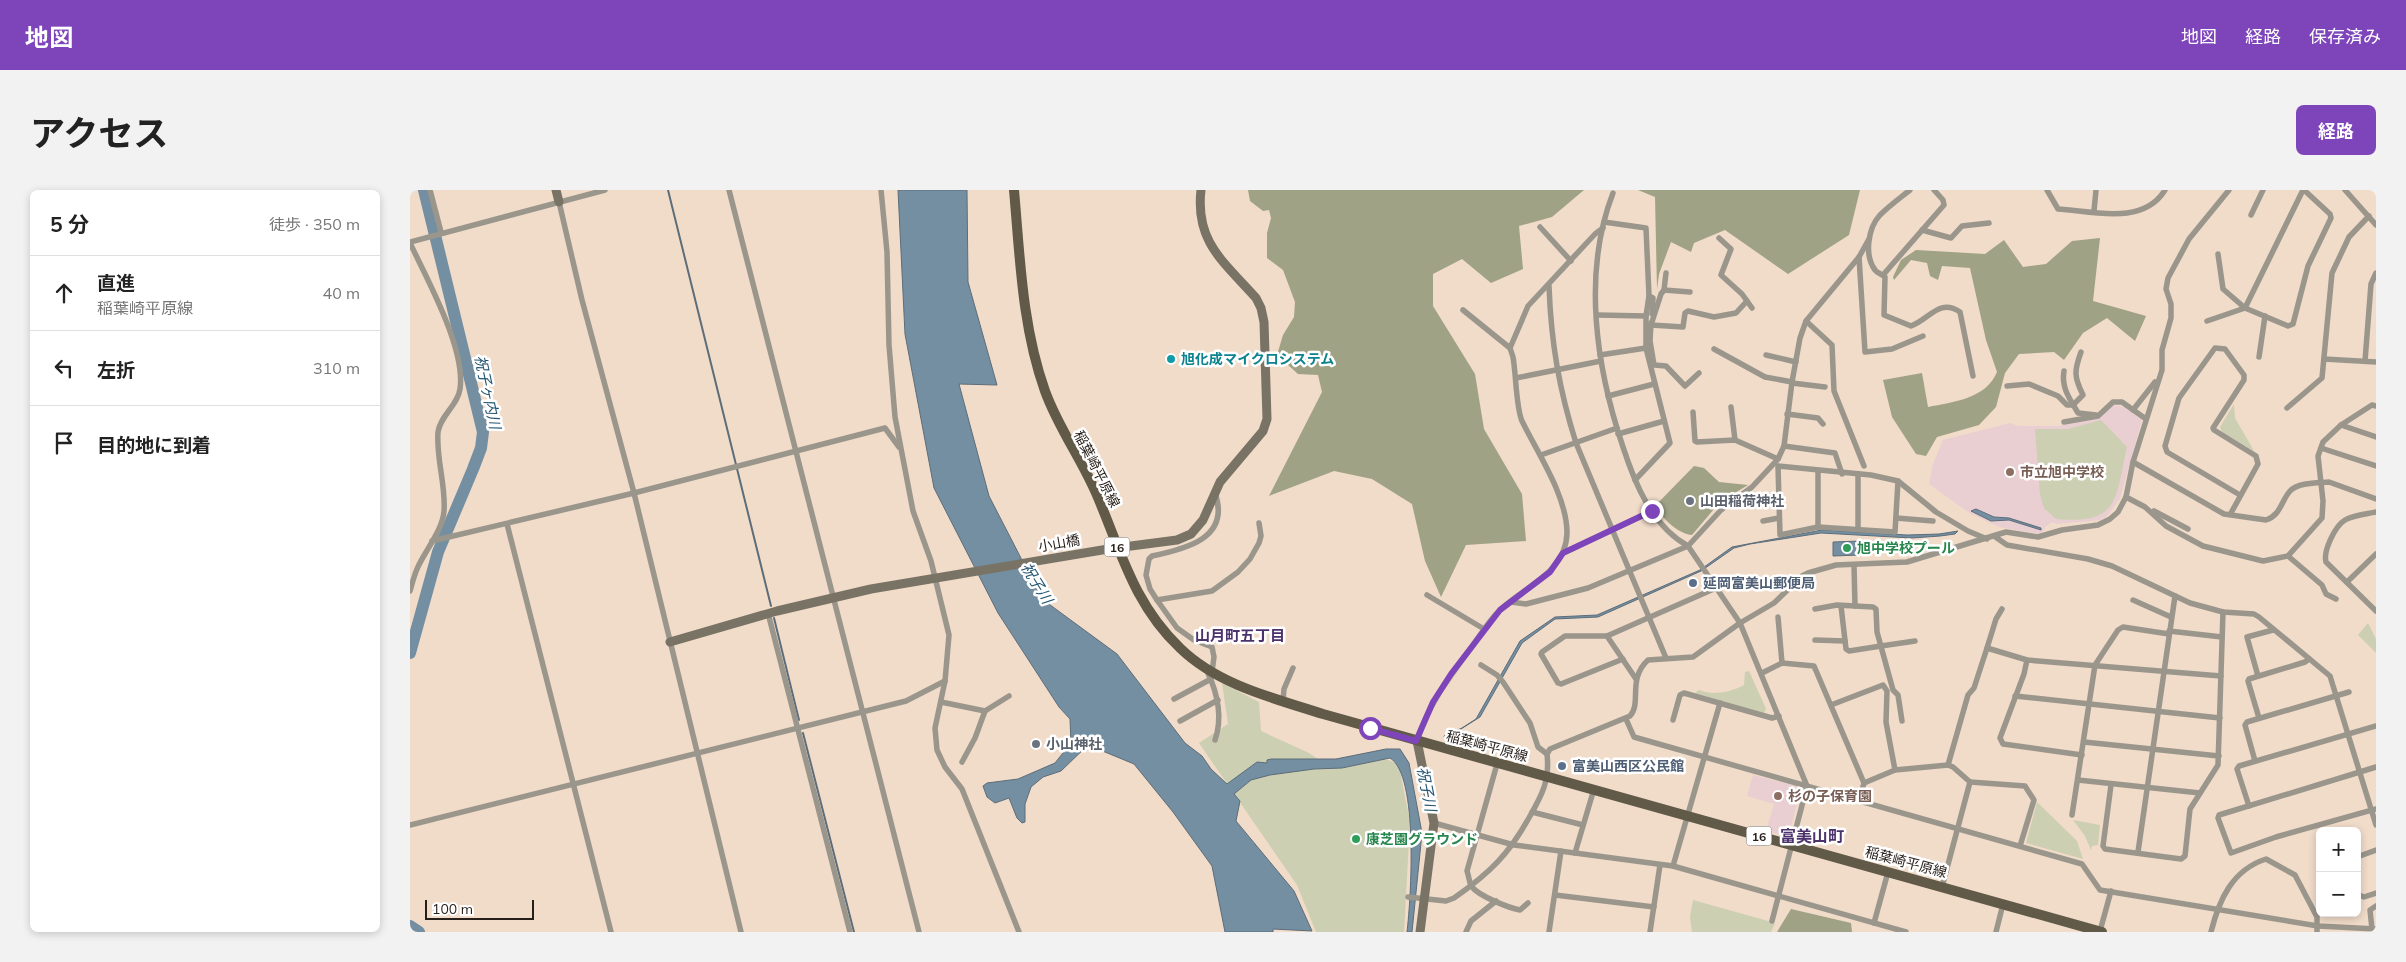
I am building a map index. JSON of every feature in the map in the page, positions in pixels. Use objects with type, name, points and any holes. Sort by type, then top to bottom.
[{"type":"main road","name":"稲葉崎平原線","points":[[1014,190],[1027,325],[1036,364],[1055,415],[1093,485],[1113,548],[1144,606],[1180,648],[1209,672],[1257,693],[1416,741],[1942,886],[2101,932]]},
{"type":"street","points":[[430,190],[440,233]]},
{"type":"street","points":[[556,190],[582,300],[634,493],[741,932]]},
{"type":"street","points":[[410,591],[417,569],[434,541],[444,513],[437,450],[439,429],[456,401],[460,388],[460,368],[450,333],[410,242],[430,235],[605,190]]},
{"type":"street","points":[[729,190],[919,932]]},
{"type":"street","points":[[881,190],[887,252],[891,388],[900,449],[913,511],[936,578],[949,635],[945,681],[935,728],[937,750],[945,767],[962,789],[1018,932]]},
{"type":"street","points":[[1180,550],[1177,540],[1198,528],[1220,482],[1260,437],[1267,419],[1264,322],[1261,308],[1256,298],[1208,243],[1200,219],[1201,190]]},
{"type":"street","points":[[1511,602],[1526,604],[1570,593],[1688,546],[1721,510],[1752,487],[1777,463],[1784,446],[1792,383],[1806,322],[1859,257],[1879,217],[1910,190]]},
{"type":"street","points":[[1882,274],[1944,204],[1943,200],[1934,190]]},
{"type":"street","points":[[2047,190],[2058,209],[2126,214],[2152,204],[2165,190]]},
{"type":"street","points":[[2094,211],[2096,190]]},
{"type":"street","points":[[1408,897],[1446,901],[1472,886],[1496,865],[1514,845],[1543,795],[1548,777],[1547,754],[1553,747],[1626,719],[1633,713],[1636,679],[1648,660],[1666,658],[1691,659],[1740,623],[1774,603],[1802,576],[1836,565],[1907,562],[1994,536],[2014,532],[2038,537],[2062,530],[2098,525],[2110,520],[2118,512],[2126,498],[2133,462],[2162,370],[2162,350],[2171,318],[2171,304],[2166,289],[2168,278],[2190,239],[2229,190]]},
{"type":"street","points":[[2251,215],[2263,190]]},
{"type":"street","points":[[2207,321],[2244,308],[2304,190],[2330,214],[2331,218],[2308,266],[2294,324],[2288,326],[2244,308],[2223,289],[2218,254]]},
{"type":"street","points":[[2345,190],[2376,225]]},
{"type":"street","points":[[1613,193],[1603,225],[1597,287],[1597,315],[1600,358],[1618,431],[1635,480],[1652,511],[1678,541],[1688,546],[1740,623],[1807,786],[1772,921]]},
{"type":"street","points":[[2287,408],[2322,378],[2332,272],[2349,237],[2369,216]]},
{"type":"street","points":[[1922,230],[1951,238],[1962,226],[1989,223]]},
{"type":"street","points":[[1420,932],[1434,823],[1416,741],[1433,702],[1484,629],[1500,610],[1550,572],[1563,553],[1567,536],[1564,515],[1541,455],[1521,419],[1510,348],[1528,306],[1603,225]]},
{"type":"street","points":[[1603,225],[1646,228],[1649,296],[1646,316],[1646,348],[1670,443],[1635,480]]},
{"type":"street","points":[[1540,227],[1571,261]]},
{"type":"street","points":[[1720,238],[1731,250],[1721,275],[1752,308]]},
{"type":"street","points":[[1869,239],[1873,264],[1876,271],[1885,277],[1885,316],[1911,326],[1938,308],[1946,306],[1960,312],[1973,376]]},
{"type":"street","points":[[1859,257],[1865,352],[1892,349],[1923,336]]},
{"type":"street","points":[[1651,325],[1664,290],[1666,273]]},
{"type":"street","points":[[2364,361],[2371,284],[2376,273]]},
{"type":"street","points":[[1548,286],[1556,370],[1576,443],[1666,658]]},
{"type":"street","points":[[1664,290],[1690,292]]},
{"type":"street","points":[[1649,296],[1653,298],[1650,341],[1654,365],[1666,366],[1685,386],[1699,373]]},
{"type":"street","points":[[1651,325],[1683,326],[1685,314],[1688,311],[1714,317],[1736,313],[1747,301]]},
{"type":"street","points":[[1463,310],[1510,348]]},
{"type":"street","points":[[1597,315],[1646,316]]},
{"type":"street","points":[[2259,357],[2265,316]]},
{"type":"street","points":[[1806,322],[1832,344],[1834,391],[1864,466]]},
{"type":"street","points":[[1516,378],[1646,348]]},
{"type":"street","points":[[2231,513],[2258,464],[2256,456],[2214,432],[2213,428],[2244,380],[2244,375],[2225,349],[2215,348],[2179,398],[2165,446],[2167,452],[2240,495]]},
{"type":"street","points":[[1714,349],[1765,377],[1825,387]]},
{"type":"street","points":[[2007,386],[2029,384],[2058,396],[2067,405],[2073,405],[2083,395],[2077,381],[2075,368],[2081,352]]},
{"type":"street","points":[[1766,355],[1796,362]]},
{"type":"street","points":[[2324,360],[2376,362]]},
{"type":"street","points":[[2064,371],[2062,380],[2065,392],[2078,414],[2090,413],[2098,416]]},
{"type":"street","points":[[2133,410],[2158,378]]},
{"type":"street","points":[[1608,396],[1654,384]]},
{"type":"street","points":[[2064,422],[2098,416],[2113,402],[2122,402],[2146,419]]},
{"type":"street","points":[[2145,507],[2166,526],[2203,546],[2263,561],[2288,556],[2322,518],[2322,483],[2318,465],[2324,442],[2341,425],[2372,405],[2376,406]]},
{"type":"street","points":[[1731,407],[1735,440]]},
{"type":"street","points":[[2368,408],[2376,411]]},
{"type":"street","points":[[1694,412],[1695,441],[1735,440],[1777,463],[1898,481],[1936,512],[1968,531],[1987,539]]},
{"type":"street","points":[[1788,414],[1818,418],[1823,424]]},
{"type":"street","points":[[1541,455],[1618,431],[1664,420]]},
{"type":"street","points":[[2341,425],[2376,437]]},
{"type":"street","points":[[434,541],[634,493],[885,428],[900,449]]},
{"type":"street","points":[[1784,446],[1835,452],[1842,474]]},
{"type":"street","points":[[2321,448],[2376,466]]},
{"type":"street","points":[[2133,462],[2224,514],[2231,513],[2266,520],[2272,518],[2280,510],[2291,490],[2297,486],[2329,482],[2376,499]]},
{"type":"street","points":[[1777,463],[1780,535],[1818,527],[1895,532],[1898,481]]},
{"type":"street","points":[[1818,470],[1818,527]]},
{"type":"street","points":[[1858,474],[1858,529]]},
{"type":"street","points":[[1174,699],[1209,672],[1214,657],[1212,647],[1194,640],[1177,628],[1150,590],[1146,575],[1149,559],[1152,556],[1180,550],[1198,542],[1213,529],[1218,513],[1215,493]]},
{"type":"street","points":[[2126,498],[2188,529]]},
{"type":"street","points":[[1563,553],[1652,511]]},
{"type":"street","points":[[2376,512],[2346,519],[2337,528],[2324,556],[2326,562],[2376,611]]},
{"type":"street","points":[[1763,521],[1779,518]]},
{"type":"street","points":[[1896,518],[1933,521]]},
{"type":"street","points":[[1157,600],[1212,591],[1238,572],[1250,559],[1259,542],[1261,536],[1259,523]]},
{"type":"street","points":[[507,524],[611,932]]},
{"type":"street","points":[[1994,536],[2007,545],[2088,558],[2112,566],[2190,603],[2223,612],[2254,614],[2330,676],[2359,772],[2374,810],[2376,825]]},
{"type":"street","name":"小山橋","points":[[670,642],[768,613],[833,597],[955,574],[1113,548],[1177,540]]},
{"type":"street","points":[[2347,582],[2376,553]]},
{"type":"street","points":[[2288,556],[2322,585],[2326,594],[2336,599]]},
{"type":"street","points":[[1854,565],[1855,606]]},
{"type":"street","points":[[1623,659],[1558,684],[1541,654],[1565,636],[1607,636],[1716,588]]},
{"type":"street","points":[[1427,595],[1484,629]]},
{"type":"street","points":[[2138,852],[2175,596]]},
{"type":"street","points":[[2133,600],[2172,617]]},
{"type":"street","points":[[1841,606],[1846,649],[1915,641]]},
{"type":"street","points":[[1816,609],[1855,606],[1873,607],[1876,610],[1877,632],[1893,690],[1898,695],[1902,721]]},
{"type":"street","points":[[1948,765],[1968,695],[1974,688],[1996,619],[2002,609]]},
{"type":"street","points":[[2111,785],[2103,846],[2105,849],[2181,859],[2185,856],[2190,809],[2218,765],[2223,612]]},
{"type":"street","points":[[768,613],[850,932]]},
{"type":"street","points":[[1778,617],[1782,663]]},
{"type":"street","points":[[2072,816],[2095,665],[2118,630],[2123,627],[2222,637]]},
{"type":"street","points":[[2258,676],[2246,638],[2273,630]]},
{"type":"street","points":[[1607,636],[1636,679]]},
{"type":"street","points":[[1815,640],[1845,641]]},
{"type":"street","points":[[1987,648],[2027,660],[2221,676]]},
{"type":"street","points":[[2259,718],[2248,681],[2258,676],[2306,662],[2309,659]]},
{"type":"street","points":[[2027,660],[2024,674],[2014,696],[2000,738],[2003,744],[2082,755]]},
{"type":"street","points":[[1762,673],[1782,663],[1814,666],[1864,783],[1859,801]]},
{"type":"street","points":[[1481,665],[1501,680],[1530,723],[1538,747],[1547,754]]},
{"type":"street","points":[[1283,701],[1284,689],[1293,668]]},
{"type":"street","points":[[1209,672],[1218,700],[1219,734],[1216,740]]},
{"type":"street","points":[[410,825],[906,701],[945,681]]},
{"type":"street","points":[[1831,705],[1883,685],[1887,691],[1886,722],[1895,770]]},
{"type":"street","points":[[2255,761],[2245,724],[2247,722],[2349,692]]},
{"type":"street","points":[[1673,720],[1680,695],[1684,693],[1772,718],[1779,716]]},
{"type":"street","points":[[962,762],[975,738],[985,711],[1009,696]]},
{"type":"street","points":[[2014,696],[2220,718]]},
{"type":"street","points":[[1180,721],[1218,700]]},
{"type":"street","points":[[941,702],[985,711]]},
{"type":"street","points":[[1673,866],[1720,703]]},
{"type":"street","points":[[1626,719],[1634,738],[2082,864],[2100,890],[2217,908],[2317,929],[2374,929],[2370,910],[2376,906]]},
{"type":"street","points":[[2249,806],[2237,769],[2239,766],[2376,726]]},
{"type":"street","points":[[2084,742],[2219,756]]},
{"type":"street","points":[[1497,764],[1467,871],[1472,886],[1481,894],[1520,910],[1528,903]]},
{"type":"street","points":[[1864,783],[1895,770],[1948,765],[1970,782],[2025,786],[2034,800],[2020,846]]},
{"type":"street","points":[[2316,829],[2276,837],[2231,854],[2218,818],[2219,816],[2249,806],[2376,767]]},
{"type":"street","points":[[2078,780],[2200,793]]},
{"type":"street","points":[[1942,886],[1970,782]]},
{"type":"street","points":[[1575,853],[1594,789]]},
{"type":"street","points":[[2324,827],[2374,810]]},
{"type":"street","points":[[1532,812],[1583,825]]},
{"type":"street","points":[[1434,823],[1514,845],[1673,866],[1906,932]]},
{"type":"street","points":[[2361,855],[2376,850]]},
{"type":"street","points":[[1549,932],[1561,852]]},
{"type":"street","points":[[2211,932],[2217,908],[2239,873],[2266,859],[2295,875],[2318,917],[2317,929]]},
{"type":"street","points":[[1650,932],[1660,865]]},
{"type":"street","points":[[1874,923],[1888,872]]},
{"type":"street","points":[[2101,932],[2111,891]]},
{"type":"street","points":[[2361,896],[2364,897],[2376,893]]},
{"type":"street","points":[[1555,895],[1654,907]]},
{"type":"street","points":[[1466,932],[1471,921],[1496,901]]},
{"type":"street","points":[[1996,932],[2004,904]]},
{"type":"shaded area","points":[[2113,405],[2124,407],[2142,420],[2120,498],[2108,515],[2101,520],[2057,524],[2052,522],[2045,527],[2042,534],[1999,527],[1971,514],[1929,484],[1933,464],[1943,440],[2010,423],[2018,426],[2058,426],[2099,418]]},
{"type":"shaded area","points":[[1753,775],[1796,786],[1800,793],[1788,837],[1766,831],[1774,804],[1747,796]]},
{"type":"green space","points":[[1248,190],[1584,190],[1552,217],[1519,226],[1523,269],[1491,283],[1462,259],[1433,274],[1433,306],[1475,374],[1484,429],[1522,494],[1526,541],[1466,545],[1441,597],[1425,561],[1412,504],[1372,479],[1334,471],[1269,496],[1322,392],[1318,375],[1298,374],[1277,355],[1283,335],[1294,317],[1295,302],[1283,270],[1267,258],[1267,233],[1271,218],[1269,210],[1263,211],[1250,201]]},
{"type":"green space","points":[[1638,190],[1860,190],[1849,235],[1788,274],[1725,230],[1694,243],[1691,252],[1671,242],[1659,274],[1657,289],[1655,197]]},
{"type":"green space","points":[[2100,238],[2093,301],[2146,316],[2135,341],[2107,318],[2083,333],[2064,360],[2054,352],[2019,354],[2005,373],[1996,407],[1979,425],[1937,437],[1926,456],[1916,454],[1892,417],[1883,380],[1922,373],[1928,407],[1958,401],[1977,394],[1992,381],[1997,372],[1986,340],[1970,268],[1942,266],[1938,280],[1930,276],[1927,263],[1911,260],[1894,280],[1893,277],[1901,260],[1916,250],[1985,254],[2004,240],[2023,267],[2046,264],[2072,241]]},
{"type":"green space","points":[[2234,404],[2235,418],[2254,451],[2222,432],[2220,427]]},
{"type":"green space","points":[[2101,420],[2127,447],[2120,481],[2111,505],[2103,513],[2092,518],[2077,520],[2056,519],[2044,508],[2040,495],[2035,429],[2068,429]]},
{"type":"green space","points":[[1694,466],[1704,468],[1719,482],[1748,485],[1720,502],[1692,535],[1681,532],[1671,524],[1658,510],[1656,505]]},
{"type":"green space","points":[[2368,623],[2376,639],[2376,653],[2358,635]]},
{"type":"green space","points":[[1749,671],[1766,709],[1764,713],[1695,693],[1699,690],[1710,693],[1722,692],[1744,685],[1745,672]]},
{"type":"green space","points":[[1222,683],[1259,702],[1261,731],[1309,753],[1322,762],[1372,757],[1391,761],[1399,766],[1410,822],[1404,932],[1316,932],[1297,885],[1199,743],[1228,724]]},
{"type":"green space","points":[[2037,802],[2077,841],[2083,859],[2026,843]]},
{"type":"green space","points":[[2073,820],[2100,825],[2098,845],[2092,846],[2091,850],[2085,836]]},
{"type":"green space","points":[[1693,900],[1775,923],[1771,932],[1692,932],[1690,917]]},
{"type":"green space","points":[[1791,909],[1851,923],[1852,932],[1777,932]]},
{"type":"water","points":[[898,190],[967,190],[968,282],[997,385],[959,384],[989,496],[1042,599],[1117,654],[1185,743],[1202,756],[1211,769],[1227,784],[1257,762],[1267,763],[1267,760],[1271,759],[1336,759],[1386,749],[1400,749],[1409,763],[1422,833],[1412,932],[1407,932],[1411,867],[1409,812],[1405,788],[1399,769],[1390,758],[1342,768],[1314,769],[1270,775],[1251,780],[1234,794],[1240,801],[1236,821],[1294,891],[1312,931],[1273,929],[1273,932],[1225,932],[1212,866],[1173,812],[1134,764],[1088,745],[1061,771],[1043,777],[1031,787],[1025,804],[1025,822],[1022,823],[1017,818],[1009,798],[995,803],[987,797],[983,786],[987,783],[1018,779],[1055,763],[1071,743],[1070,719],[1059,707],[998,613],[934,488],[905,334]]},
{"type":"water","points":[[1976,509],[1994,517],[2009,518],[2041,528],[2041,530],[2009,520],[1991,521],[1971,511]]},
{"type":"water","points":[[1822,530],[1907,535],[1939,534],[1958,531],[1955,534],[1912,538],[1821,533],[1750,544],[1734,548],[1701,571],[1598,617],[1555,619],[1522,643],[1480,717],[1445,739],[1444,736],[1476,719],[1520,641],[1555,617],[1597,615],[1700,570],[1732,547]]},
{"type":"water","name":"旭中学校プール","points":[[1860,541],[1860,555],[1833,556],[1833,542]]},
{"type":"waterway","name":"祝子ヶ内川","points":[[410,653],[438,552],[481,448],[483,432],[424,190]]},
{"type":"waterway","points":[[668,190],[771,606]]},
{"type":"waterway","points":[[774,618],[799,720]]},
{"type":"waterway","points":[[803,733],[854,932]]},
{"type":"waterway","name":"祝子ヶ内川","points":[[410,926],[419,932]]},
{"type":"place","name":"旭化成マイクロシステム","points":[[1171,359]]},
{"type":"place","name":"市立旭中学校","points":[[2010,472]]},
{"type":"place","name":"山田稲荷神社","points":[[1690,501]]},
{"type":"place","name":"旭中学校プール","points":[[1847,548]]},
{"type":"place","name":"延岡富美山郵便局","points":[[1693,583]]},
{"type":"place","name":"小山神社","points":[[1036,744]]},
{"type":"place","name":"富美山西区公民館","points":[[1562,766]]},
{"type":"place","name":"杉の子保育園","points":[[1778,796]]},
{"type":"place","name":"康芝園グラウンド","points":[[1356,839]]},
{"type":"district","name":"山月町五丁目","points":[[1240,635]]},
{"type":"district","name":"富美山町","points":[[1812,836]]},
{"type":"route","points":[[1370,728],[1416,741],[1422,722],[1433,702],[1451,674],[1500,610],[1550,572],[1563,553],[1652,511]]},
{"type":"water label","name":"祝子川","points":[[1037,583]]},
{"type":"water label","name":"祝子川","points":[[1427,789]]}]
